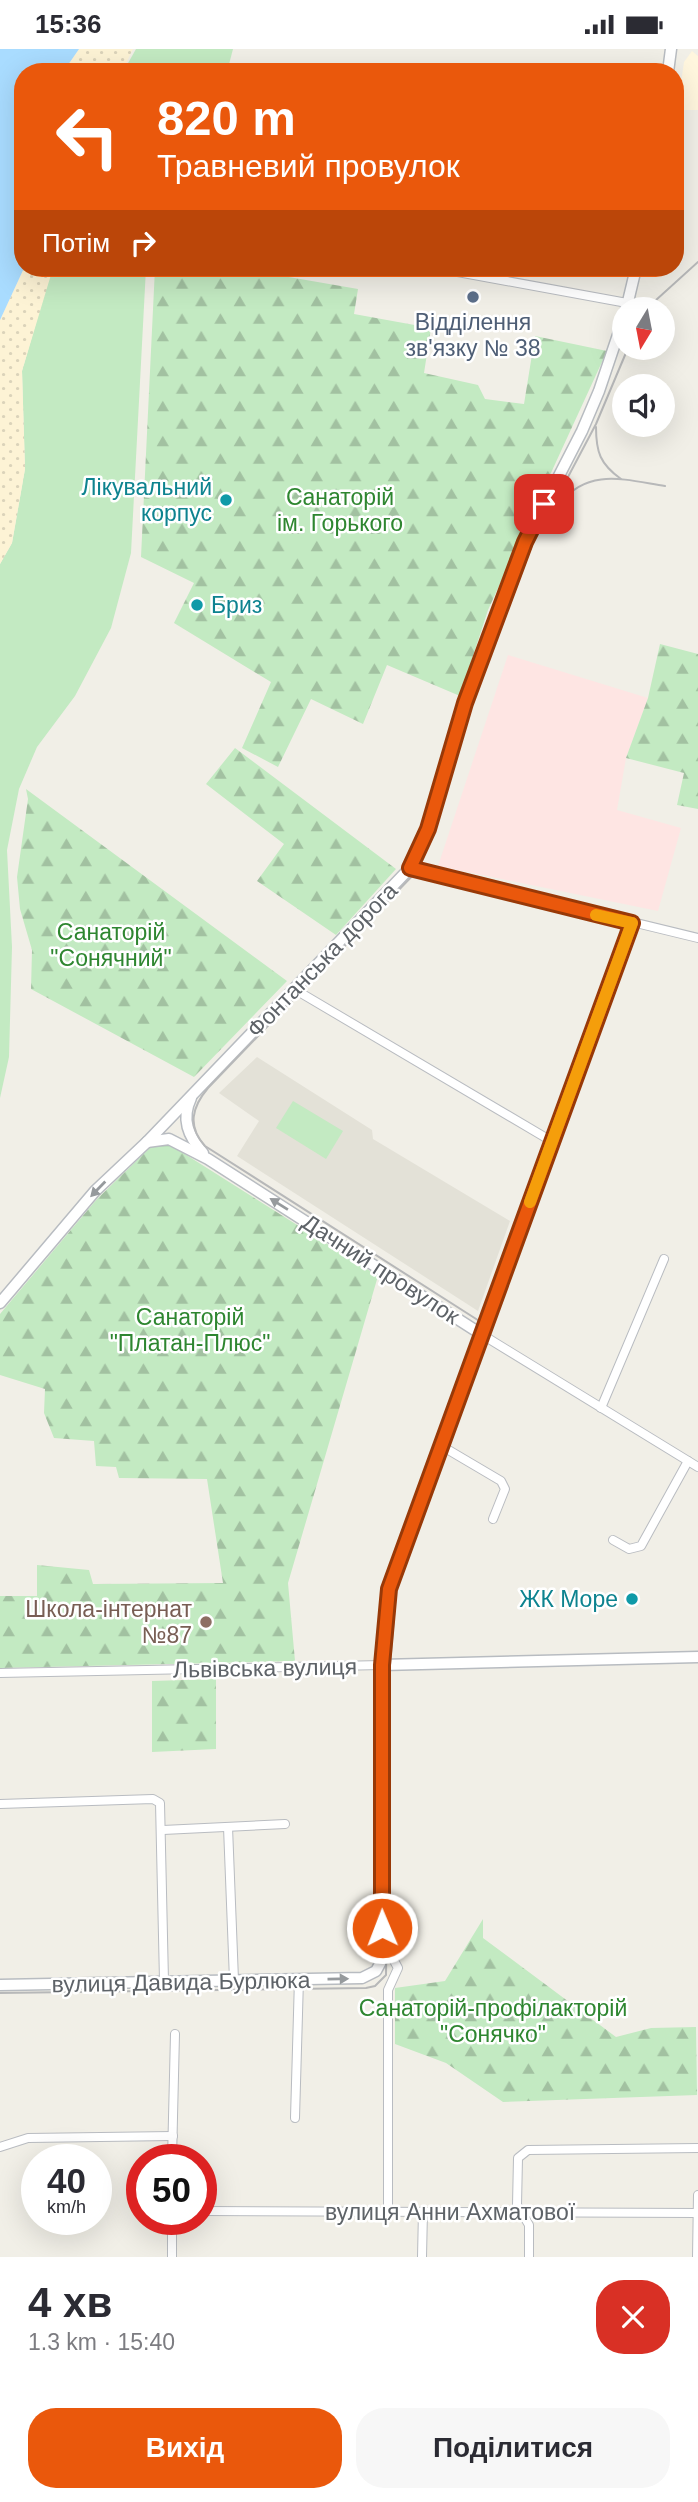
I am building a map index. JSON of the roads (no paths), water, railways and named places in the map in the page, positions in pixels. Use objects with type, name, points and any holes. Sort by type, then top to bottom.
[{"type":"main road","name":"Фонтанська дорога","points":[[629,297],[634,277]]},
{"type":"main road","name":"Фонтанська дорога","points":[[0,1303],[95,1191],[147,1142],[410,868],[428,829],[465,703],[525,542],[582,431],[612,352]]},
{"type":"main road","name":"Дачний провулок","points":[[194,1093],[188,1105],[186,1123],[192,1141],[208,1159]]},
{"type":"main road","name":"Дачний провулок","points":[[147,1142],[169,1139],[208,1159],[481,1334]]},
{"type":"main road","points":[[383,1954],[382,1665],[389,1589],[481,1334]]},
{"type":"main road","name":"Львівська вулиця","points":[[382,1665],[698,1657]]},
{"type":"main road","name":"вулиця Давида Бурлюка","points":[[0,1985],[362,1978],[376,1971],[383,1954]]},
{"type":"street","points":[[478,277],[612,306]]},
{"type":"street","points":[[410,868],[698,938]]},
{"type":"street","points":[[481,1334],[632,923]]},
{"type":"street","points":[[294,989],[553,1142]]},
{"type":"street","points":[[601,1408],[664,1258]]},
{"type":"street","name":"Дачний провулок","points":[[481,1334],[698,1467]]},
{"type":"street","points":[[440,1444],[501,1481],[505,1489],[493,1519]]},
{"type":"street","points":[[613,1540],[629,1549],[640,1546],[688,1461]]},
{"type":"street","name":"Львівська вулиця","points":[[0,1673],[382,1665]]},
{"type":"street","points":[[0,1804],[153,1799],[163,1807],[164,1981]]},
{"type":"street","points":[[163,1830],[285,1824]]},
{"type":"street","points":[[228,1827],[234,1980]]},
{"type":"street","points":[[383,1954],[395,1959],[398,1968],[388,1990],[388,2210]]},
{"type":"street","points":[[295,2117],[299,1979]]},
{"type":"street","points":[[173,2144],[175,2034]]},
{"type":"street","points":[[0,2147],[28,2138],[173,2136]]},
{"type":"street","points":[[529,2257],[529,2225],[517,2205],[518,2158],[525,2151],[698,2148]]},
{"type":"street","points":[[696,2257],[698,2195]]},
{"type":"street","name":"вулиця Анни Ахматової","points":[[217,2211],[698,2213]]},
{"type":"street","points":[[422,2257],[423,2211]]},
{"type":"street","points":[[172,2235],[172,2257]]},
{"type":"water","points":[[0,49],[79,49],[69,63],[14,63],[14,277],[20,277],[0,320]]},
{"type":"tram line","points":[[684,275],[698,262]]},
{"type":"tram line","points":[[659,297],[681,277]]},
{"type":"tram line","points":[[0,1993],[366,1988],[375,1986],[386,1975],[390,1665],[397,1580],[487,1330],[484,1324],[205,1146],[199,1139],[194,1124],[195,1109],[208,1088],[417,871],[470,710],[532,545],[596,424],[623,361]]},
{"type":"tram line","points":[[596,427],[601,457],[608,468],[621,479]]},
{"type":"tram line","points":[[560,504],[571,492],[595,480],[622,479],[665,486]]},
{"type":"place","name":"Відділення зв'язку № 38","points":[[473,297]]},
{"type":"place","name":"Лікувальний корпус","points":[[226,500]]},
{"type":"place","name":"Бриз","points":[[197,605]]},
{"type":"place","name":"ЖК Море","points":[[632,1599]]},
{"type":"place","name":"Школа-інтернат №87","points":[[206,1622]]},
{"type":"park label","name":"Cанаторій ім. Горького","points":[[340,510]]},
{"type":"park label","name":"Санаторій \"Сонячний\"","points":[[111,945]]},
{"type":"park label","name":"Санаторій \"Платан-Плюс\"","points":[[190,1330]]},
{"type":"park label","name":"Санаторій-профілакторій \"Сонячко\"","points":[[493,2021]]}]
